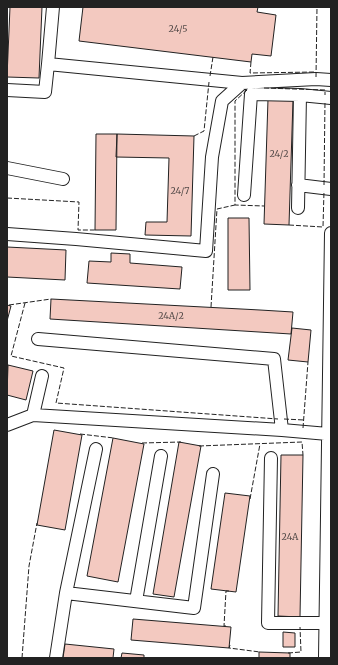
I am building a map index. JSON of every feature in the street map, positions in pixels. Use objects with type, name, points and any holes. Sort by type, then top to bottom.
[{"type":"street","points":[[7,90],[45,92],[53,7]]},
{"type":"street","points":[[48,64],[242,83],[316,79],[331,80]]},
{"type":"street","points":[[7,234],[206,251],[212,157],[222,102],[242,83]]},
{"type":"street","points":[[244,195],[251,94],[300,95],[331,98]]},
{"type":"street","points":[[298,208],[300,95]]},
{"type":"street","points":[[7,168],[63,179]]},
{"type":"street","points":[[298,185],[331,189]]},
{"type":"street","points":[[325,658],[329,526],[328,434],[331,233]]},
{"type":"street","points":[[38,339],[274,359],[282,430]]},
{"type":"street","points":[[33,415],[42,376]]},
{"type":"street","points":[[7,425],[33,415],[328,434]]},
{"type":"street","points":[[56,658],[66,593],[96,449]]},
{"type":"street","points":[[136,602],[161,456]]},
{"type":"street","points":[[271,458],[268,623],[325,622]]},
{"type":"street","points":[[66,593],[194,608],[214,474]]},
{"type":"building","points":[[10,7],[42,7],[39,78],[7,77]]},
{"type":"building","points":[[83,7],[258,7],[257,12],[276,15],[271,56],[252,54],[251,62],[79,41]]},
{"type":"building","points":[[268,99],[293,100],[289,225],[264,224]]},
{"type":"building","points":[[96,134],[117,134],[116,230],[95,230]]},
{"type":"building","points":[[117,134],[194,136],[191,236],[145,235],[146,222],[167,222],[169,158],[116,157]]},
{"type":"building","points":[[228,218],[249,218],[250,290],[228,290]]},
{"type":"building","points":[[7,247],[66,250],[65,280],[7,277]]},
{"type":"building","points":[[111,253],[130,254],[130,263],[182,267],[180,289],[87,283],[89,261],[111,262]]},
{"type":"building","points":[[51,299],[293,312],[291,334],[50,319]]},
{"type":"building","points":[[7,305],[11,306],[7,321]]},
{"type":"building","points":[[292,328],[311,330],[308,362],[288,360]]},
{"type":"building","points":[[8,365],[33,371],[26,400],[7,395]]},
{"type":"building","points":[[54,430],[82,435],[65,530],[37,525]]},
{"type":"building","points":[[113,438],[144,444],[118,582],[87,576]]},
{"type":"building","points":[[179,442],[201,446],[174,597],[153,594]]},
{"type":"building","points":[[281,455],[303,455],[300,617],[278,616]]},
{"type":"building","points":[[225,493],[250,496],[236,592],[211,589]]},
{"type":"building","points":[[133,619],[231,627],[229,648],[131,640]]},
{"type":"building","points":[[283,632],[295,633],[295,647],[283,647]]},
{"type":"building","points":[[65,644],[114,649],[113,658],[63,658]]},
{"type":"building","points":[[259,652],[290,653],[290,658],[259,658]]},
{"type":"building","points":[[122,653],[144,655],[144,658],[121,658]]},
{"type":"fence","points":[[316,77],[317,7]]},
{"type":"fence","points":[[210,76],[213,57]]},
{"type":"fence","points":[[251,62],[250,73],[316,72]]},
{"type":"fence","points":[[194,136],[204,131],[209,82]]},
{"type":"fence","points":[[264,88],[325,90],[325,95]]},
{"type":"fence","points":[[247,90],[235,101],[235,205],[264,206]]},
{"type":"fence","points":[[324,185],[325,101]]},
{"type":"fence","points":[[289,225],[323,227],[324,191]]},
{"type":"fence","points":[[7,198],[79,202],[78,230],[95,230]]},
{"type":"fence","points":[[211,307],[217,209],[235,205]]},
{"type":"fence","points":[[9,305],[51,299]]},
{"type":"fence","points":[[25,303],[11,356],[64,368],[56,403],[278,419]]},
{"type":"fence","points":[[303,428],[308,362]]},
{"type":"fence","points":[[284,419],[304,420]]},
{"type":"fence","points":[[80,434],[114,438]]},
{"type":"fence","points":[[142,443],[181,442]]},
{"type":"fence","points":[[199,446],[302,442],[303,455]]},
{"type":"fence","points":[[250,499],[260,444]]},
{"type":"fence","points":[[22,658],[29,566],[37,523]]},
{"type":"fence","points":[[226,626],[224,626],[226,591],[229,591]]},
{"type":"fence","points":[[288,653],[301,652],[300,627]]},
{"type":"fence","points":[[230,645],[229,648],[260,652]]}]
